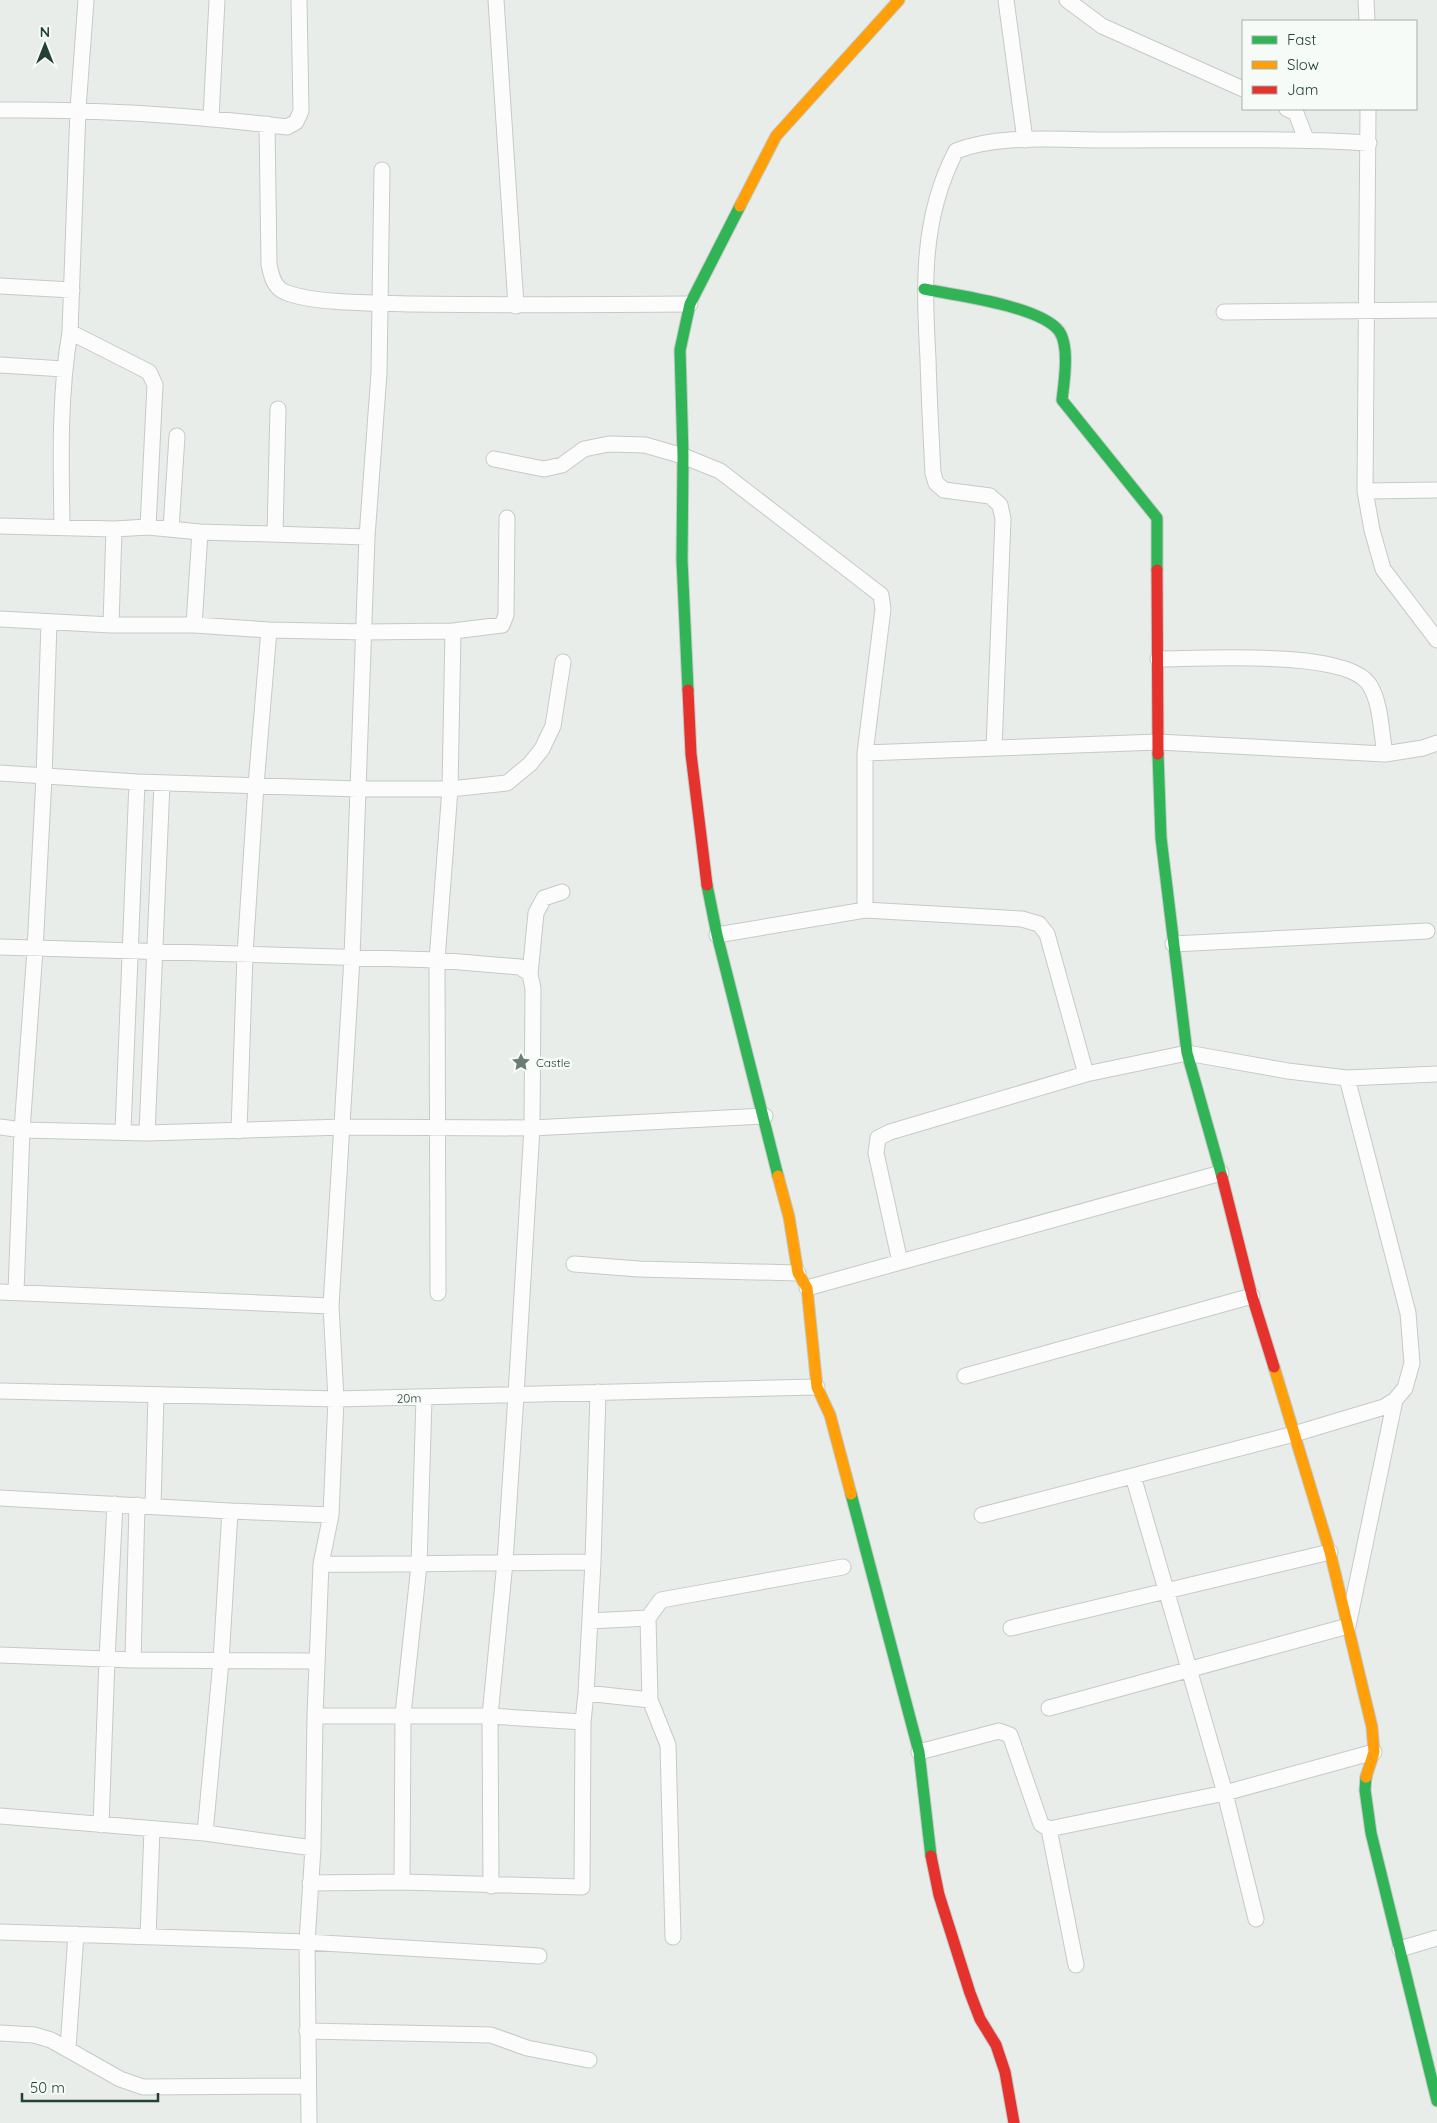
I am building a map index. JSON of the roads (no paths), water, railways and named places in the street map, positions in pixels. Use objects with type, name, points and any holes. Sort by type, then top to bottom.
[{"type":"street","points":[[62,526],[60,449],[64,369],[70,332],[78,109],[86,0]]},
{"type":"street","points":[[211,118],[217,0]]},
{"type":"street","points":[[0,110],[78,109],[211,118],[287,127],[296,122],[301,111],[299,0]]},
{"type":"street","points":[[496,0],[516,306]]},
{"type":"street","points":[[899,0],[776,136],[690,304],[680,350],[683,456],[682,560],[691,754],[705,874],[717,935],[789,1217],[798,1273],[807,1288],[817,1387],[830,1415],[919,1752],[928,1843],[939,1895],[970,1993],[980,2019],[996,2044],[1005,2072],[1014,2123]]},
{"type":"street","points":[[1006,0],[1025,140]]},
{"type":"street","points":[[1067,0],[1102,26],[1242,89]]},
{"type":"street","points":[[1366,0],[1367,20]]},
{"type":"street","points":[[1289,110],[1296,113],[1306,139]]},
{"type":"street","points":[[1368,110],[1365,491],[1372,530],[1383,569],[1436,637]]},
{"type":"street","points":[[267,124],[268,264],[272,279],[284,292],[312,299],[382,303],[516,306],[690,304]]},
{"type":"street","points":[[994,748],[1003,519],[1000,505],[990,496],[944,490],[936,483],[933,473],[924,289],[927,250],[934,206],[947,167],[956,151],[974,143],[1025,140],[1306,139],[1369,143]]},
{"type":"street","points":[[308,2123],[307,1942],[314,1848],[317,1661],[321,1564],[331,1514],[336,1399],[332,1306],[352,958],[367,536],[379,372],[382,303],[382,170]]},
{"type":"street","points":[[0,286],[72,290]]},
{"type":"street","points":[[924,289],[1021,310],[1045,320],[1060,332],[1064,350],[1062,400],[1158,518],[1158,742],[1161,838],[1186,1053],[1221,1173],[1252,1296],[1330,1552],[1348,1626],[1372,1727],[1374,1752],[1367,1771],[1365,1790],[1371,1833],[1437,2101]]},
{"type":"street","points":[[1224,312],[1437,310]]},
{"type":"street","points":[[70,332],[149,372],[155,385],[148,528]]},
{"type":"street","points":[[0,365],[64,369]]},
{"type":"street","points":[[275,534],[278,409]]},
{"type":"street","points":[[170,529],[177,436]]},
{"type":"street","points":[[494,459],[544,469],[562,465],[584,449],[609,444],[645,445],[683,456],[720,471],[882,595],[883,610],[865,753],[865,910]]},
{"type":"street","points":[[1365,491],[1437,490]]},
{"type":"street","points":[[0,619],[111,625],[194,625],[269,630],[365,632],[453,632],[502,625],[506,615],[507,518]]},
{"type":"street","points":[[0,526],[148,528],[200,532],[367,536]]},
{"type":"street","points":[[111,625],[114,529]]},
{"type":"street","points":[[194,625],[200,532]]},
{"type":"street","points":[[16,1292],[22,1130],[35,950],[44,776],[49,622]]},
{"type":"street","points":[[238,1131],[244,954],[269,630]]},
{"type":"street","points":[[438,1293],[437,960],[450,789],[453,632]]},
{"type":"street","points":[[1158,659],[1295,659],[1336,666],[1359,674],[1368,683],[1376,700],[1385,754]]},
{"type":"street","points":[[0,773],[137,782],[359,789],[450,789],[507,783],[530,764],[542,749],[553,726],[563,662]]},
{"type":"street","points":[[865,753],[1158,742],[1385,754],[1423,748],[1437,743]]},
{"type":"street","points":[[124,1131],[137,782]]},
{"type":"street","points":[[148,1132],[162,782]]},
{"type":"street","points":[[491,1886],[490,1716],[505,1562],[532,1128],[534,989],[530,974],[536,913],[544,898],[562,892]]},
{"type":"street","points":[[717,935],[865,910],[1022,919],[1039,924],[1047,934],[1086,1074]]},
{"type":"street","points":[[1173,944],[1427,932]]},
{"type":"street","points":[[0,947],[35,950],[437,960],[520,967],[530,974]]},
{"type":"street","points":[[900,1262],[876,1153],[878,1138],[890,1132],[1086,1074],[1186,1053],[1288,1071],[1347,1078],[1437,1074]]},
{"type":"street","points":[[982,1515],[1294,1434],[1384,1408],[1395,1400],[1405,1388],[1412,1363],[1408,1313],[1347,1078]]},
{"type":"street","points":[[0,1127],[22,1130],[148,1132],[238,1131],[343,1126],[532,1128],[764,1116]]},
{"type":"street","points":[[807,1288],[1221,1173]]},
{"type":"street","points":[[574,1264],[798,1273]]},
{"type":"street","points":[[0,1292],[332,1306]]},
{"type":"street","points":[[965,1376],[1252,1296]]},
{"type":"street","name":"20m","points":[[0,1391],[336,1399],[817,1387]]},
{"type":"street","points":[[310,1883],[402,1882],[582,1888],[583,1722],[590,1621],[598,1392]]},
{"type":"street","points":[[153,1506],[156,1395]]},
{"type":"street","points":[[402,1882],[403,1714],[419,1565],[424,1398]]},
{"type":"street","points":[[1348,1626],[1395,1400]]},
{"type":"street","points":[[1134,1476],[1225,1793],[1256,1919]]},
{"type":"street","points":[[0,1498],[230,1511],[331,1514]]},
{"type":"street","points":[[101,1825],[115,1504]]},
{"type":"street","points":[[133,1660],[137,1505]]},
{"type":"street","points":[[205,1834],[221,1661],[230,1511]]},
{"type":"street","points":[[1011,1628],[1330,1552]]},
{"type":"street","points":[[321,1564],[419,1565],[505,1562],[592,1562]]},
{"type":"street","points":[[673,1938],[668,1745],[650,1700],[648,1618],[660,1600],[843,1567]]},
{"type":"street","points":[[590,1621],[648,1618]]},
{"type":"street","points":[[1049,1708],[1348,1626]]},
{"type":"street","points":[[0,1655],[133,1660],[317,1661]]},
{"type":"street","points":[[586,1693],[650,1700]]},
{"type":"street","points":[[315,1716],[403,1714],[490,1716],[583,1722]]},
{"type":"street","points":[[919,1752],[999,1731],[1010,1735],[1041,1824],[1049,1829],[1225,1793],[1374,1752]]},
{"type":"street","points":[[0,1816],[205,1834],[314,1848]]},
{"type":"street","points":[[148,1937],[152,1829]]},
{"type":"street","points":[[1049,1829],[1076,1965]]},
{"type":"street","points":[[0,1932],[307,1942],[539,1956]]},
{"type":"street","points":[[68,2048],[76,1934]]},
{"type":"street","points":[[1400,1949],[1437,1938]]},
{"type":"street","points":[[308,2031],[491,2035],[528,2048],[589,2060]]},
{"type":"street","points":[[0,2033],[34,2035],[51,2040],[68,2048],[120,2080],[143,2087],[308,2086]]},
{"type":"place","name":"Castle","points":[[521,1062]]}]
